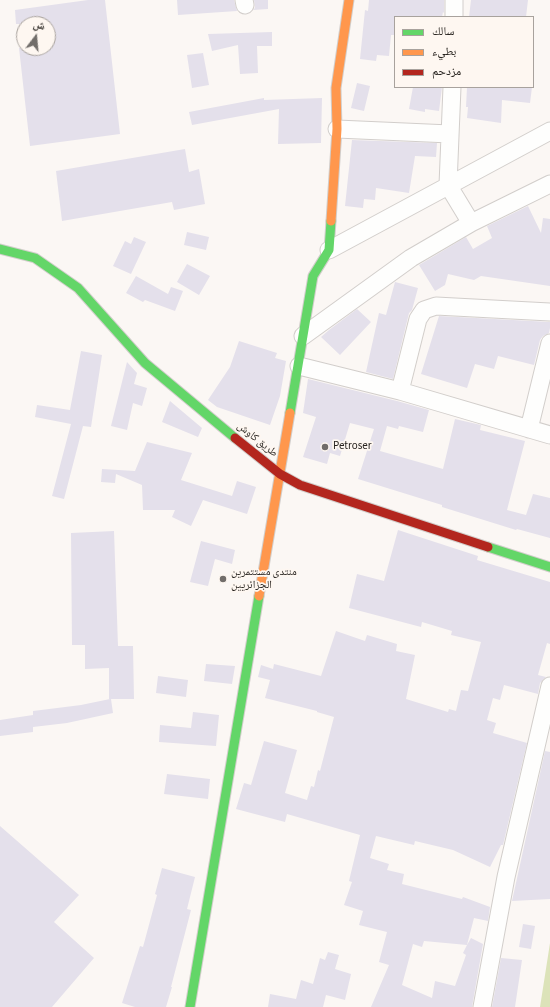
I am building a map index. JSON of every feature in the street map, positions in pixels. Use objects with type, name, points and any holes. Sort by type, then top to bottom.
[{"type":"street","points":[[190,1007],[313,276],[329,250],[337,129],[336,88],[349,0]]},
{"type":"street","points":[[454,0],[454,16]]},
{"type":"street","points":[[452,88],[448,185],[471,222]]},
{"type":"street","points":[[337,129],[450,134]]},
{"type":"street","points":[[329,250],[550,131]]},
{"type":"street","points":[[303,336],[411,258],[471,222],[550,184]]},
{"type":"street","name":"طريق كاوش","points":[[0,249],[35,258],[78,288],[145,363],[182,395],[280,474],[300,485],[550,567]]},
{"type":"street","points":[[400,391],[418,319],[424,310],[436,306],[550,312]]},
{"type":"street","points":[[529,429],[550,343]]},
{"type":"street","points":[[299,366],[400,391],[550,435]]},
{"type":"street","points":[[482,1007],[506,877],[550,686]]},
{"type":"green space","points":[[550,943],[550,1007],[540,1007]]},
{"type":"building","points":[[88,0],[105,0],[120,134],[30,146],[20,56],[56,56],[56,16],[16,16],[16,24],[15,10]]},
{"type":"building","points":[[177,0],[234,0],[237,11],[178,15]]},
{"type":"building","points":[[254,0],[268,0],[268,9],[253,10],[255,8]]},
{"type":"building","points":[[369,0],[444,0],[444,13],[443,12],[442,16],[394,16],[394,35],[391,35],[389,56],[377,55],[376,61],[360,59],[365,10],[368,11]]},
{"type":"building","points":[[471,0],[528,0],[526,16],[469,16]]},
{"type":"building","points":[[272,32],[272,46],[257,46],[258,73],[240,74],[238,45],[212,51],[208,34]]},
{"type":"building","points":[[203,53],[209,85],[192,88],[187,55]]},
{"type":"building","points":[[357,83],[370,86],[364,111],[351,108]]},
{"type":"building","points":[[413,88],[442,88],[439,111],[425,109],[425,112],[409,109]]},
{"type":"building","points":[[467,88],[532,88],[530,103],[502,100],[501,123],[467,118],[468,107],[466,107]]},
{"type":"building","points":[[264,98],[264,100],[322,98],[321,143],[278,144],[279,109],[192,125],[189,112]]},
{"type":"building","points":[[352,140],[437,143],[436,157],[415,156],[409,193],[376,188],[375,200],[364,199],[363,208],[345,206]]},
{"type":"building","points":[[185,149],[189,172],[199,169],[205,204],[174,210],[172,202],[62,221],[56,171]]},
{"type":"building","points":[[528,206],[541,233],[543,218],[550,219],[550,286],[481,276],[474,280],[448,274],[445,285],[435,291],[419,265],[466,237],[473,249],[492,238],[487,226]]},
{"type":"building","points":[[187,232],[209,237],[206,250],[184,245]]},
{"type":"building","points":[[134,237],[146,242],[131,274],[113,266],[125,241],[131,244]]},
{"type":"building","points":[[187,264],[210,276],[199,295],[177,282]]},
{"type":"building","points":[[136,276],[168,294],[171,287],[183,291],[175,311],[145,300],[143,302],[126,293]]},
{"type":"building","points":[[395,282],[418,288],[412,310],[409,313],[393,379],[366,372],[379,313],[386,315]]},
{"type":"building","points":[[357,309],[371,322],[340,355],[321,337]]},
{"type":"building","points":[[439,316],[550,322],[550,328],[549,333],[543,336],[540,340],[534,365],[498,356],[494,369],[475,364],[467,388],[421,374]]},
{"type":"building","points":[[239,341],[277,353],[275,358],[286,361],[280,396],[270,425],[217,407],[208,400],[230,367]]},
{"type":"building","points":[[81,351],[102,355],[91,427],[83,426],[64,499],[52,496],[71,424],[35,417],[37,405],[70,410]]},
{"type":"building","points":[[127,362],[137,373],[134,384],[147,388],[142,406],[133,403],[127,430],[111,426]]},
{"type":"building","points":[[308,379],[429,410],[423,432],[399,426],[398,429],[387,426],[380,451],[443,469],[455,419],[481,425],[480,430],[525,441],[507,510],[526,515],[533,494],[550,498],[550,538],[517,529],[516,530],[358,479],[374,429],[350,423],[340,456],[330,453],[327,464],[303,457],[316,417],[303,413]]},
{"type":"building","points":[[170,401],[202,428],[198,437],[162,422]]},
{"type":"building","points":[[147,442],[192,453],[181,480],[232,496],[237,481],[256,487],[247,514],[203,500],[191,526],[172,517],[175,510],[143,510],[142,485],[116,474],[115,483],[101,482],[102,469],[135,471]]},
{"type":"building","points":[[398,530],[478,556],[477,560],[550,582],[550,644],[547,643],[538,675],[546,677],[540,683],[538,694],[504,685],[500,700],[493,698],[487,720],[496,723],[493,733],[527,743],[503,845],[501,845],[490,867],[453,850],[415,841],[414,845],[376,836],[370,858],[389,864],[387,870],[404,874],[402,884],[462,899],[463,897],[490,907],[488,921],[474,918],[467,945],[471,938],[483,944],[472,1007],[371,1007],[389,965],[379,962],[387,932],[359,925],[363,911],[344,905],[352,882],[349,881],[360,835],[287,814],[285,822],[236,809],[244,783],[251,785],[264,741],[297,750],[285,793],[307,800],[311,786],[314,787],[318,770],[320,771],[334,717],[317,711],[265,698],[270,680],[258,677],[261,665],[273,669],[274,664],[321,676],[336,631],[365,641],[367,635],[397,644],[396,651],[415,655],[406,699],[448,712],[449,709],[456,711],[461,690],[468,691],[481,642],[451,635],[452,631],[422,622],[421,627],[349,608],[357,574],[384,581]],"holes":[[[424,941],[467,945],[463,953],[466,955],[455,986],[435,981],[432,998],[402,985],[413,944],[422,947]]]},
{"type":"building","points":[[114,531],[118,646],[133,646],[134,699],[111,699],[113,713],[67,723],[33,727],[33,732],[0,736],[0,720],[33,715],[33,711],[81,705],[110,699],[109,668],[85,669],[85,645],[72,645],[71,533]]},
{"type":"building","points":[[201,541],[235,550],[232,564],[215,559],[208,586],[190,582]]},
{"type":"building","points":[[206,664],[235,666],[232,684],[204,681]]},
{"type":"building","points":[[158,676],[188,680],[186,697],[156,693]]},
{"type":"building","points":[[193,712],[219,715],[216,746],[159,742],[160,725],[191,728]]},
{"type":"building","points":[[545,751],[550,752],[550,899],[512,901]]},
{"type":"building","points":[[167,774],[210,779],[208,799],[164,794]]},
{"type":"building","points":[[0,826],[79,895],[54,922],[94,958],[52,1007],[0,1007]]},
{"type":"building","points":[[162,868],[195,877],[187,909],[191,910],[166,1007],[135,1007],[122,1003],[140,946],[143,947],[157,895],[155,894]]},
{"type":"building","points":[[523,924],[535,926],[531,949],[519,947]]},
{"type":"building","points":[[328,952],[339,955],[335,969],[351,974],[345,1000],[326,995],[323,1007],[268,1007],[270,994],[296,999],[301,980],[313,984],[320,958],[325,960]]},
{"type":"building","points":[[501,958],[522,960],[515,1007],[492,1007]]},
{"type":"traffic: fast","points":[[290,413],[313,276],[329,250],[331,221]]},
{"type":"traffic: fast","points":[[0,249],[35,258],[78,288],[145,363],[235,438]]},
{"type":"traffic: fast","points":[[488,547],[550,567]]},
{"type":"traffic: fast","points":[[190,1007],[259,596]]},
{"type":"traffic: slow","points":[[331,221],[337,129],[336,88],[349,0]]},
{"type":"traffic: slow","points":[[259,596],[290,413]]},
{"type":"traffic: jam","points":[[235,438],[280,474],[300,485],[488,547]]},
{"type":"place","name":"Petroser","points":[[325,447]]},
{"type":"place","name":"منتدى مستتمرين الجزائريين","points":[[223,579]]}]
